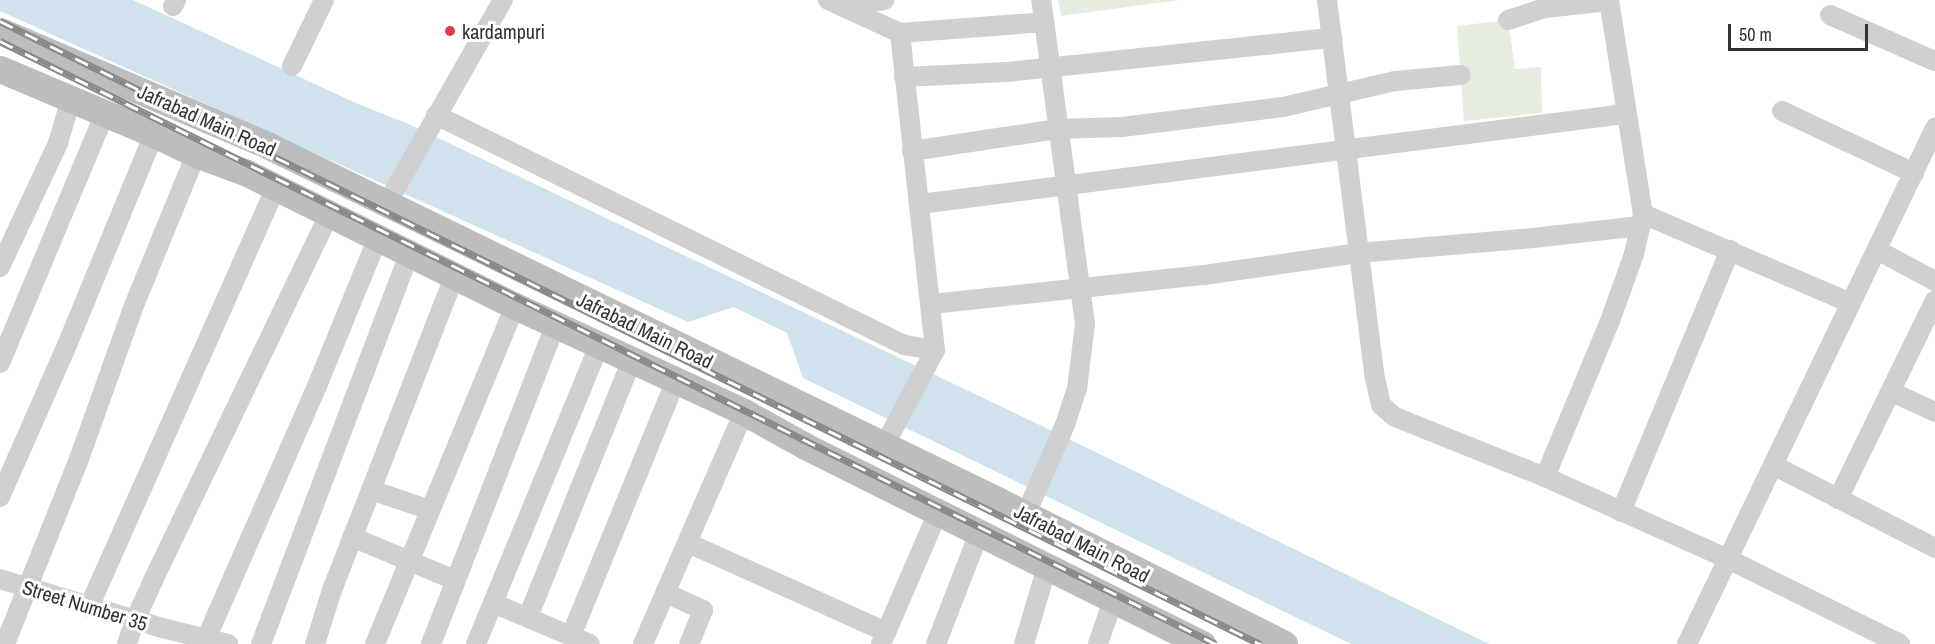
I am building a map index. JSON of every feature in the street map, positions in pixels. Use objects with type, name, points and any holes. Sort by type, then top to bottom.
[{"type":"main road","name":"Jafrabad Main Road","points":[[0,31],[269,146],[884,446],[1028,508],[1284,644]]},
{"type":"main road","points":[[38,85],[54,53]]},
{"type":"main road","name":"Jafrabad Main Road","points":[[0,69],[196,154],[247,172],[516,306],[675,382],[744,412],[805,446],[1113,600],[1165,636],[1202,644]]},
{"type":"street","points":[[292,66],[324,0]]},
{"type":"street","points":[[386,205],[503,0]]},
{"type":"street","points":[[836,3],[884,0]]},
{"type":"street","points":[[1028,508],[1065,425],[1077,389],[1085,324],[1041,0]]},
{"type":"street","points":[[1327,0],[1374,374],[1381,405],[1395,417],[1545,477],[1728,559],[1900,644]]},
{"type":"street","points":[[1508,20],[1545,8],[1609,0],[1641,220],[1635,254],[1610,321],[1545,477]]},
{"type":"street","points":[[836,3],[900,33],[1045,22]]},
{"type":"street","points":[[1830,15],[1935,61]]},
{"type":"street","points":[[884,446],[935,350],[932,304],[912,151],[900,33]]},
{"type":"street","points":[[904,77],[1007,72],[1332,38]]},
{"type":"street","points":[[912,151],[1058,129],[1122,127],[1283,107],[1395,81],[1461,75]]},
{"type":"street","points":[[0,267],[58,143],[71,99]]},
{"type":"street","points":[[1782,111],[1914,173]]},
{"type":"street","points":[[0,363],[105,113]]},
{"type":"street","points":[[920,204],[1625,114]]},
{"type":"street","points":[[436,115],[904,345],[935,350]]},
{"type":"street","points":[[0,497],[67,345],[154,134]]},
{"type":"street","points":[[1687,644],[1914,173],[1933,139]]},
{"type":"street","points":[[5,644],[29,588],[135,303],[196,154]]},
{"type":"street","points":[[89,607],[276,187]]},
{"type":"street","points":[[127,644],[135,620],[330,213]]},
{"type":"street","points":[[932,304],[1204,275],[1358,253],[1533,238],[1641,220],[1730,250],[1851,303]]},
{"type":"street","points":[[206,639],[317,386],[378,237]]},
{"type":"street","points":[[1621,512],[1730,250]]},
{"type":"street","points":[[1877,250],[1935,281]]},
{"type":"street","points":[[261,644],[410,252]]},
{"type":"street","points":[[315,644],[352,537],[455,274]]},
{"type":"street","points":[[1838,499],[1935,300]]},
{"type":"street","points":[[375,644],[516,306]]},
{"type":"street","points":[[431,644],[556,324]]},
{"type":"street","points":[[476,644],[599,345]]},
{"type":"street","points":[[528,617],[632,360]]},
{"type":"street","points":[[571,636],[675,382]]},
{"type":"street","points":[[1892,392],[1935,412]]},
{"type":"street","points":[[644,643],[744,412]]},
{"type":"street","points":[[1773,465],[1935,548]]},
{"type":"street","points":[[371,490],[430,510]]},
{"type":"street","points":[[688,543],[884,638],[938,512]]},
{"type":"street","points":[[936,644],[979,533]]},
{"type":"street","points":[[352,537],[455,580]]},
{"type":"street","points":[[1024,644],[1047,567]]},
{"type":"street","name":"Street Number 35","points":[[0,579],[89,607],[228,644]]},
{"type":"street","points":[[666,592],[703,610],[689,644]]},
{"type":"street","points":[[1098,644],[1113,600]]},
{"type":"street","points":[[493,603],[590,644]]},
{"type":"shaded area","points":[[1058,0],[1179,0],[1061,16]]},
{"type":"shaded area","points":[[1508,20],[1515,69],[1541,67],[1542,113],[1464,121],[1457,26]]},
{"type":"water","points":[[0,0],[133,0],[358,104],[411,125],[1044,427],[1489,644],[1351,644],[803,378],[787,333],[734,307],[688,322],[0,11]]},
{"type":"railway","points":[[0,21],[1260,644]]},
{"type":"railway","points":[[0,41],[1216,644]]},
{"type":"place","name":"kardampuri","points":[[450,31]]}]
